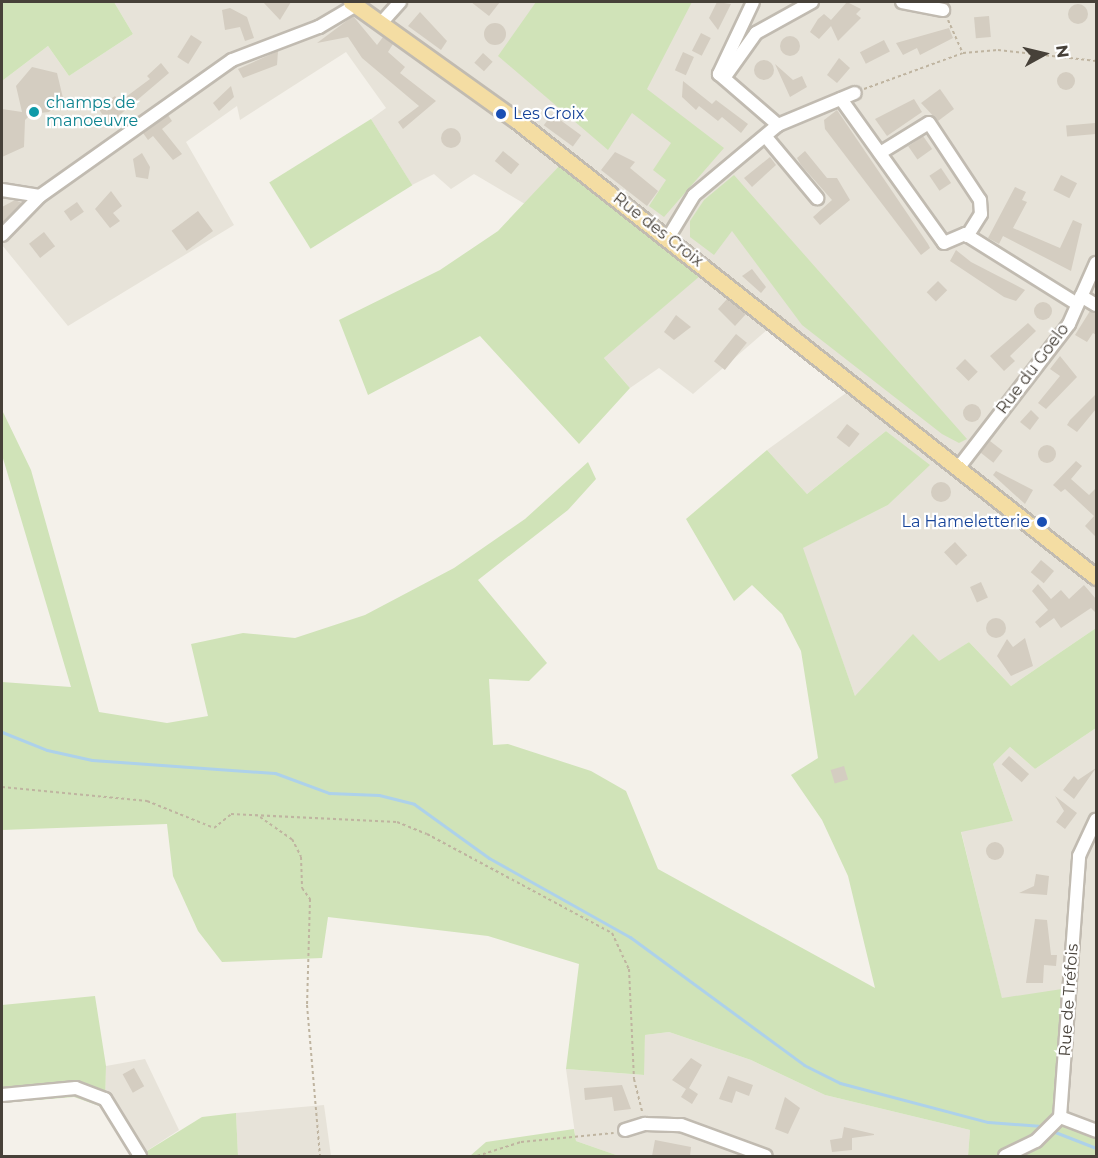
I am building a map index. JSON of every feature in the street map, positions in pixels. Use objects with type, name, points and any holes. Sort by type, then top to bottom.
[{"type":"main road","name":"Rue des Croix","points":[[354,3],[668,238],[1096,577]]},
{"type":"street","points":[[382,22],[400,2]]},
{"type":"street","points":[[721,76],[753,2]]},
{"type":"street","points":[[721,76],[756,33],[812,2]]},
{"type":"street","points":[[902,2],[943,10]]},
{"type":"street","points":[[2,235],[40,196],[212,73],[354,3]]},
{"type":"street","points":[[742,25],[756,33]]},
{"type":"street","points":[[721,76],[778,125]]},
{"type":"street","points":[[668,238],[694,195],[778,125],[855,93]]},
{"type":"street","points":[[841,99],[944,243],[967,236],[981,213],[980,200],[930,123],[880,153]]},
{"type":"street","points":[[766,137],[817,198]]},
{"type":"street","points":[[2,190],[40,196]]},
{"type":"street","points":[[967,236],[1079,300],[1096,305]]},
{"type":"street","name":"Rue du Goelo","points":[[959,467],[1069,324],[1096,263]]},
{"type":"street","name":"Rue de Tréfois","points":[[1060,1117],[1079,856],[1096,820]]},
{"type":"street","points":[[2,1095],[76,1088],[105,1099],[140,1156]]},
{"type":"street","points":[[1005,1156],[1036,1141],[1060,1117],[1096,1131]]},
{"type":"street","points":[[625,1130],[645,1124],[681,1125],[766,1156]]},
{"type":"path","points":[[943,10],[963,53]]},
{"type":"path","points":[[855,93],[963,53],[998,50],[1096,61]]},
{"type":"path","points":[[2,787],[147,801],[214,828],[231,813],[397,822],[612,933],[629,969],[634,1079],[645,1124]]},
{"type":"path","points":[[258,816],[292,839],[301,857],[302,888],[310,899],[307,1005],[320,1156]]},
{"type":"path","points":[[477,1156],[510,1144],[625,1130]]},
{"type":"shaded area","points":[[114,2],[1096,2],[1096,628],[1011,686],[969,642],[939,662],[855,696],[802,548],[888,505],[929,465],[886,431],[807,494],[767,450],[846,393],[768,329],[693,394],[659,368],[630,388],[604,358],[699,276],[561,164],[525,204],[474,174],[451,189],[434,174],[412,185],[371,119],[386,108],[346,52],[240,120],[237,106],[186,142],[234,225],[68,326],[2,245],[2,81],[48,46],[69,76],[133,34]]},
{"type":"shaded area","points":[[1096,728],[1096,1135],[1055,1114],[1056,1089],[1002,999],[961,831],[1013,821],[993,764],[1010,747],[1035,769]]},
{"type":"shaded area","points":[[669,1032],[751,1060],[825,1095],[970,1130],[968,1156],[619,1156],[576,1141],[566,1069],[643,1075],[645,1035]]},
{"type":"shaded area","points":[[145,1059],[179,1130],[139,1156],[105,1108],[106,1066]]},
{"type":"shaded area","points":[[324,1105],[331,1156],[238,1156],[236,1113]]},
{"type":"green space","points":[[2,2],[114,2],[133,34],[69,76],[48,46],[2,81]]},
{"type":"green space","points":[[536,2],[692,2],[647,89],[724,148],[664,217],[649,206],[666,180],[653,170],[671,143],[632,113],[608,150],[498,56]]},
{"type":"green space","points":[[371,119],[412,185],[311,249],[269,183]]},
{"type":"green space","points":[[561,164],[700,276],[604,358],[630,388],[579,444],[480,336],[368,395],[339,320],[440,270],[498,231]]},
{"type":"green space","points":[[734,175],[967,439],[959,443],[942,434],[802,325],[732,231],[714,255],[690,237],[690,221],[704,200]]},
{"type":"green space","points":[[2,410],[31,470],[99,712],[167,723],[208,716],[191,644],[243,633],[295,638],[365,615],[454,568],[525,519],[588,462],[596,479],[568,510],[478,580],[547,663],[529,681],[489,679],[493,745],[508,744],[591,771],[626,791],[658,869],[875,988],[848,876],[822,820],[791,775],[818,758],[801,651],[782,614],[752,585],[734,601],[686,519],[767,450],[807,494],[886,431],[930,465],[888,505],[803,548],[855,696],[913,634],[939,661],[969,642],[1011,686],[1096,628],[1096,728],[1035,769],[1010,747],[993,764],[1013,821],[961,832],[1002,998],[1062,989],[1055,1114],[1096,1135],[1096,1156],[968,1156],[970,1130],[825,1095],[751,1060],[669,1032],[645,1035],[644,1075],[566,1069],[579,964],[488,936],[328,917],[322,958],[222,962],[198,931],[173,876],[167,824],[2,830],[2,682],[71,687],[2,455]]},
{"type":"green space","points":[[95,996],[106,1066],[105,1108],[74,1097],[2,1103],[2,1005]]},
{"type":"green space","points":[[236,1113],[238,1156],[139,1156],[202,1117]]},
{"type":"green space","points":[[574,1129],[576,1141],[619,1156],[470,1156],[486,1142]]},
{"type":"building","points":[[263,2],[291,2],[280,20]]},
{"type":"building","points":[[471,2],[500,2],[489,16]]},
{"type":"building","points":[[717,2],[731,4],[718,30],[709,18]]},
{"type":"building","points":[[847,2],[861,9],[856,14],[861,18],[838,41],[831,26],[819,39],[810,32],[824,14],[831,20]]},
{"type":"building","points":[[1074,4],[1082,4],[1088,10],[1088,18],[1082,24],[1074,24],[1068,18],[1068,10]]},
{"type":"building","points":[[230,8],[247,17],[254,38],[245,41],[240,27],[225,30],[222,10]]},
{"type":"building","points":[[420,12],[447,41],[441,50],[408,26]]},
{"type":"building","points":[[353,16],[377,45],[383,37],[393,44],[388,52],[405,67],[400,73],[436,101],[403,129],[398,122],[419,106],[362,58],[348,37],[317,43]]},
{"type":"building","points":[[989,16],[991,37],[976,38],[974,17]]},
{"type":"building","points":[[495,23],[503,26],[506,34],[503,42],[495,45],[487,42],[484,34],[487,26]]},
{"type":"building","points":[[949,28],[953,38],[920,55],[917,48],[903,55],[896,43]]},
{"type":"building","points":[[701,33],[711,38],[702,56],[692,51]]},
{"type":"building","points":[[191,35],[202,42],[188,64],[177,57]]},
{"type":"building","points":[[790,36],[797,39],[800,46],[797,53],[790,56],[783,53],[780,46],[783,39]]},
{"type":"building","points":[[884,40],[890,52],[866,64],[860,52]]},
{"type":"building","points":[[278,51],[277,65],[243,78],[238,69]]},
{"type":"building","points":[[683,52],[694,57],[686,75],[675,70]]},
{"type":"building","points":[[483,53],[493,62],[484,71],[474,63]]},
{"type":"building","points":[[839,58],[850,68],[837,83],[827,75]]},
{"type":"building","points":[[764,60],[771,63],[774,70],[771,77],[764,80],[757,77],[754,70],[757,63]]},
{"type":"building","points":[[161,63],[169,73],[109,124],[98,108],[115,96],[119,102],[150,79],[147,76]]},
{"type":"building","points":[[775,64],[793,80],[802,76],[807,87],[790,97]]},
{"type":"building","name":"champs de manoeuvre","points":[[32,67],[57,73],[63,98],[49,112],[31,114],[25,120],[24,147],[2,157],[2,109],[22,112],[16,86]]},
{"type":"building","points":[[1066,72],[1072,75],[1075,81],[1072,87],[1066,90],[1060,87],[1057,81],[1060,75]]},
{"type":"building","points":[[683,81],[712,104],[716,100],[748,124],[741,133],[722,117],[718,121],[699,106],[696,110],[682,97]]},
{"type":"building","points":[[231,86],[234,97],[219,111],[213,103]]},
{"type":"building","points":[[940,89],[954,109],[938,121],[921,103]]},
{"type":"building","points":[[914,99],[922,112],[887,136],[875,119]]},
{"type":"building","points":[[837,110],[928,244],[930,248],[921,255],[825,129],[824,120]]},
{"type":"building","points":[[552,114],[581,135],[573,146],[544,125]]},
{"type":"building","points":[[168,115],[172,121],[162,129],[182,154],[173,160],[153,136],[148,140],[143,133]]},
{"type":"building","points":[[1095,123],[1096,134],[1067,136],[1066,126]]},
{"type":"building","points":[[451,128],[458,131],[461,138],[458,145],[451,148],[444,145],[441,138],[444,131]]},
{"type":"building","points":[[923,136],[932,149],[917,159],[908,146]]},
{"type":"building","points":[[503,151],[519,164],[511,174],[495,161]]},
{"type":"building","points":[[805,151],[827,178],[837,178],[850,200],[820,225],[813,217],[832,200],[797,158]]},
{"type":"building","points":[[615,152],[635,162],[630,168],[658,191],[647,206],[601,170]]},
{"type":"building","points":[[142,153],[150,167],[148,179],[136,177],[133,159]]},
{"type":"building","points":[[770,157],[776,165],[752,187],[744,178]]},
{"type":"building","points":[[941,168],[951,183],[939,191],[929,176]]},
{"type":"building","points":[[1061,175],[1077,183],[1069,198],[1053,190]]},
{"type":"building","points":[[1015,187],[1026,192],[1022,200],[1027,202],[1013,228],[1060,248],[1073,220],[1082,224],[1071,271],[1003,236],[999,244],[988,238]]},
{"type":"building","points":[[111,191],[122,206],[113,213],[120,221],[110,228],[95,209]]},
{"type":"building","points":[[15,200],[22,203],[2,224],[2,207]]},
{"type":"building","points":[[77,202],[84,212],[71,221],[64,211]]},
{"type":"building","points":[[198,211],[213,231],[187,251],[172,231]]},
{"type":"building","points":[[44,232],[55,246],[40,258],[29,244]]},
{"type":"building","points":[[956,250],[971,262],[1025,290],[1016,301],[1004,297],[950,261]]},
{"type":"building","points":[[752,269],[766,287],[761,293],[742,276]]},
{"type":"building","points":[[938,281],[947,290],[936,302],[927,292]]},
{"type":"building","points":[[727,299],[746,314],[735,326],[718,309]]},
{"type":"building","points":[[1043,302],[1049,305],[1052,311],[1049,317],[1043,320],[1037,317],[1034,311],[1037,305]]},
{"type":"building","points":[[1090,311],[1096,313],[1096,335],[1093,333],[1087,342],[1075,335]]},
{"type":"building","points":[[676,315],[691,327],[674,340],[664,332]]},
{"type":"building","points":[[1028,323],[1036,331],[1010,356],[1015,361],[1004,371],[990,356]]},
{"type":"building","points":[[736,334],[747,343],[725,370],[714,361]]},
{"type":"building","points":[[1060,356],[1077,377],[1046,409],[1038,403],[1060,376],[1050,369]]},
{"type":"building","points":[[965,359],[978,372],[969,381],[956,368]]},
{"type":"building","points":[[1096,394],[1096,409],[1077,432],[1067,425]]},
{"type":"building","points":[[972,404],[978,407],[981,413],[978,419],[972,422],[966,419],[963,413],[966,407]]},
{"type":"building","points":[[1031,410],[1039,418],[1030,430],[1020,422]]},
{"type":"building","points":[[847,424],[860,434],[849,447],[837,437]]},
{"type":"building","points":[[990,441],[1003,451],[993,463],[981,453]]},
{"type":"building","points":[[1047,445],[1053,448],[1056,454],[1053,460],[1047,463],[1041,460],[1038,454],[1041,448]]},
{"type":"building","points":[[1076,461],[1082,466],[1071,479],[1089,495],[1096,488],[1096,537],[1085,526],[1094,516],[1065,489],[1061,492],[1053,485]]},
{"type":"building","points":[[996,471],[1033,490],[1025,504],[993,475]]},
{"type":"building","points":[[941,482],[948,485],[951,492],[948,499],[941,502],[934,499],[931,492],[934,485]]},
{"type":"building","points":[[955,542],[967,555],[956,565],[944,552]]},
{"type":"building","points":[[1041,560],[1054,571],[1044,583],[1031,572]]},
{"type":"building","points":[[981,582],[988,598],[977,602],[970,587]]},
{"type":"building","points":[[1038,584],[1051,599],[1061,590],[1069,599],[1084,585],[1096,599],[1096,613],[1091,608],[1061,628],[1054,618],[1040,628],[1035,622],[1048,610],[1032,591]]},
{"type":"building","points":[[996,618],[1003,621],[1006,628],[1003,635],[996,638],[989,635],[986,628],[989,621]]},
{"type":"building","points":[[1025,638],[1033,666],[1011,676],[997,656],[1007,639],[1013,647]]},
{"type":"building","points":[[1009,756],[1029,774],[1022,782],[1002,764]]},
{"type":"building","points":[[844,766],[848,779],[835,783],[831,770]]},
{"type":"building","points":[[1096,768],[1074,799],[1063,790],[1074,776],[1078,780]]},
{"type":"building","points":[[1055,796],[1077,813],[1065,829],[1056,822],[1064,811]]},
{"type":"building","points":[[991,842],[999,842],[1004,847],[1002,858],[991,860],[986,855],[986,847]]},
{"type":"building","points":[[1036,874],[1049,876],[1047,895],[1019,893],[1034,886]]},
{"type":"building","points":[[1035,919],[1047,920],[1051,955],[1057,955],[1056,966],[1044,965],[1043,983],[1026,983]]},
{"type":"building","points":[[691,1058],[702,1065],[689,1088],[698,1094],[692,1104],[681,1097],[686,1089],[672,1080]]},
{"type":"building","points":[[134,1068],[144,1086],[133,1093],[123,1074]]},
{"type":"building","points":[[728,1076],[753,1085],[749,1096],[736,1091],[732,1103],[719,1099]]},
{"type":"building","points":[[622,1085],[631,1109],[614,1111],[612,1097],[585,1100],[584,1088]]},
{"type":"building","points":[[785,1097],[800,1108],[788,1134],[775,1129]]},
{"type":"building","points":[[844,1127],[874,1135],[852,1138],[852,1150],[832,1152],[830,1140],[842,1138]]},
{"type":"building","points":[[655,1140],[691,1147],[690,1156],[652,1156]]},
{"type":"waterway","points":[[2,732],[47,750],[92,760],[275,773],[329,793],[379,795],[414,804],[489,858],[630,937],[804,1065],[840,1083],[988,1122],[1042,1126]]},
{"type":"waterway","points":[[1055,1132],[1096,1148]]},
{"type":"place","name":"champs de manoeuvre","points":[[34,112]]},
{"type":"place","name":"Les Croix","points":[[501,114]]},
{"type":"place","name":"La Hameletterie","points":[[1042,522]]}]
